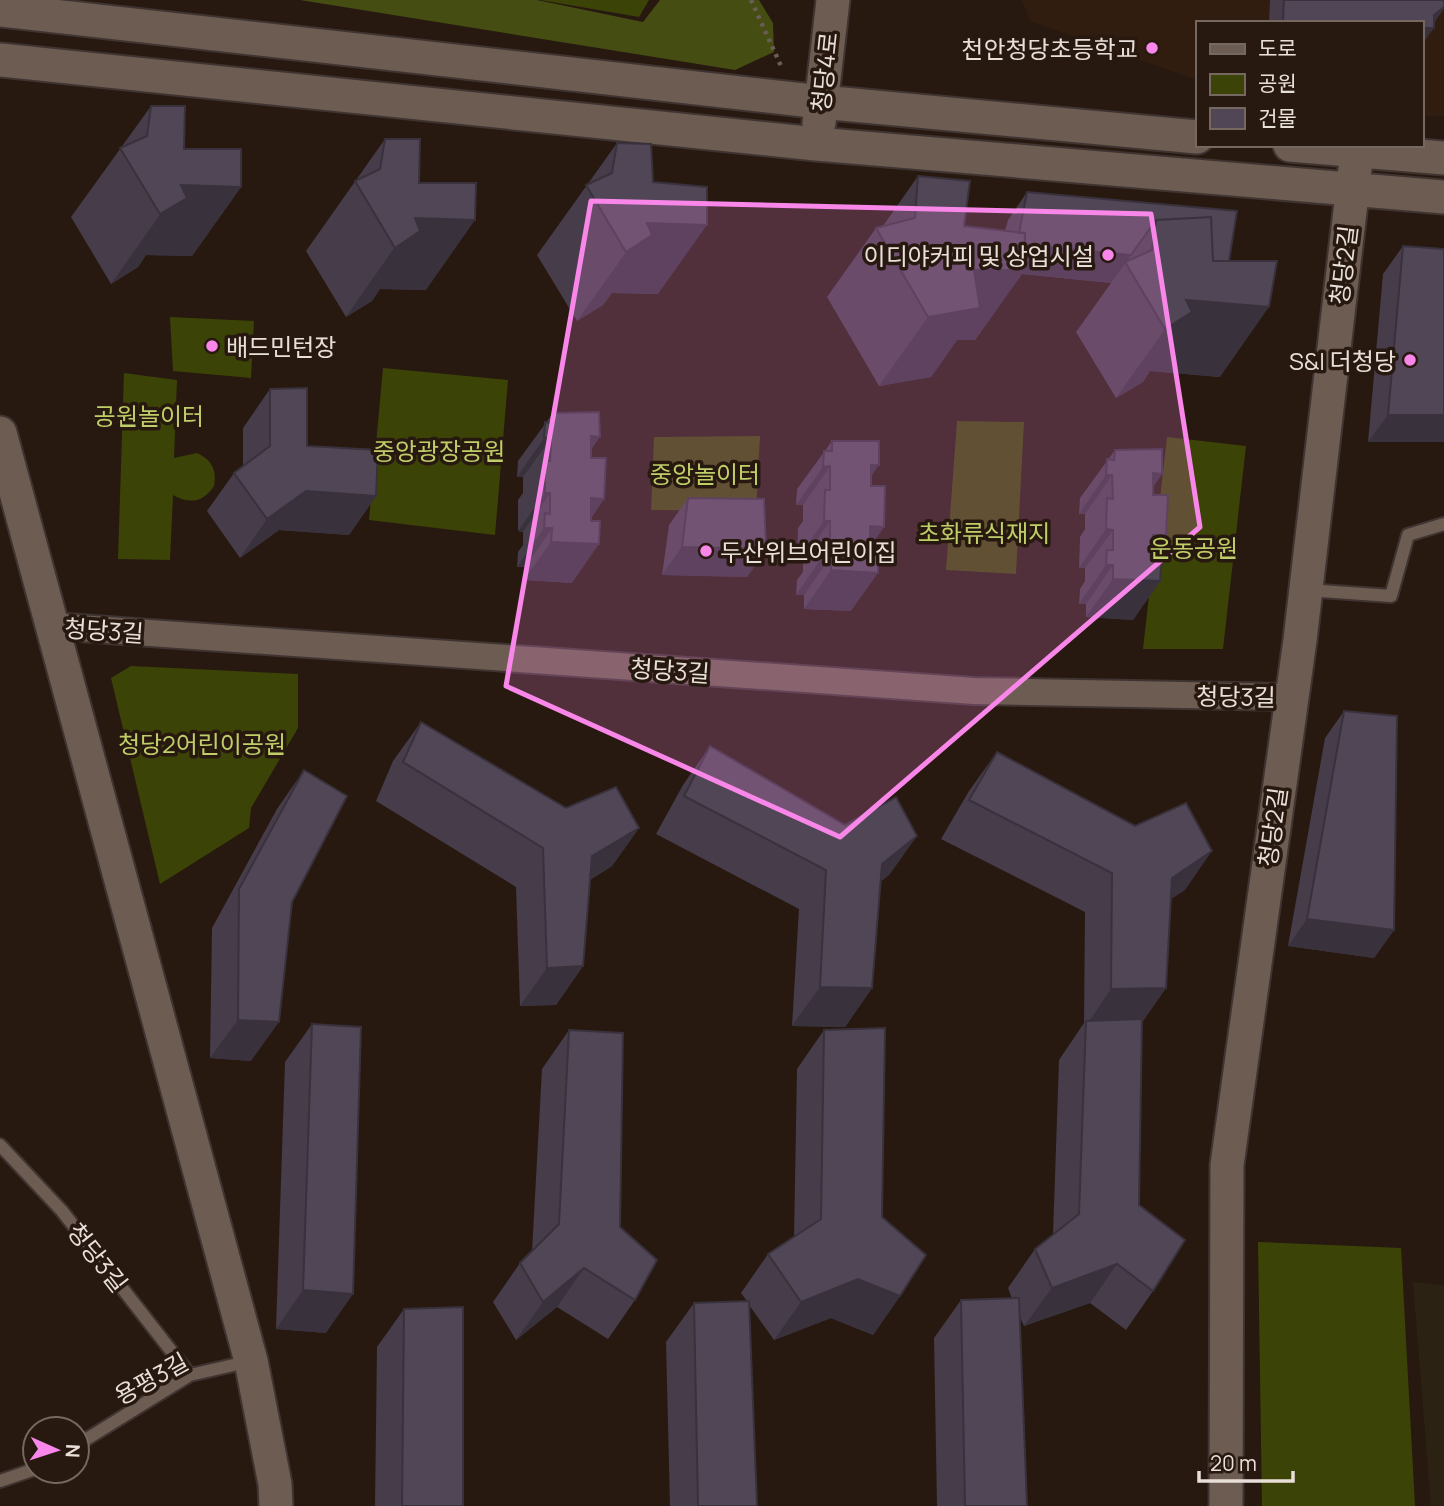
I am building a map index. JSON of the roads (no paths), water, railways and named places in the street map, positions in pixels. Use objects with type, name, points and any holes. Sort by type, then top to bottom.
[{"type":"street","name":"청당4로","points":[[816,144],[833,0]]},
{"type":"street","points":[[0,10],[821,102],[1196,137]]},
{"type":"street","points":[[0,60],[816,144],[1444,197]]},
{"type":"street","points":[[1312,147],[1444,158]]},
{"type":"street","name":"청당2길","points":[[1226,1506],[1227,1165],[1305,590],[1357,151]]},
{"type":"street","points":[[0,433],[251,1361],[275,1484],[276,1506]]},
{"type":"street","name":"청당3길","points":[[51,626],[974,691],[1289,697]]},
{"type":"lane","points":[[1305,590],[1391,596],[1408,535],[1444,524]]},
{"type":"lane","name":"청당3길","points":[[0,1144],[62,1211],[190,1374]]},
{"type":"lane","name":"용평3길","points":[[91,1436],[190,1374],[251,1361]]},
{"type":"lane","points":[[0,1481],[21,1474]]},
{"type":"place","name":"천안청당초등학교","points":[[1152,48]]},
{"type":"place","name":"이디야커피 및 상업시설","points":[[1108,255]]},
{"type":"place","name":"배드민턴장","points":[[212,346]]},
{"type":"place","name":"S&I 더청당","points":[[1410,360]]},
{"type":"place","name":"두산위브어린이집","points":[[706,551]]},
{"type":"park label","name":"공원놀이터","points":[[149,415]]},
{"type":"park label","name":"중앙광장공원","points":[[439,450]]},
{"type":"park label","name":"중앙놀이터","points":[[705,473]]},
{"type":"park label","name":"초화류식재지","points":[[984,532]]},
{"type":"park label","name":"운동공원","points":[[1194,547]]},
{"type":"park label","name":"청당2어린이공원","points":[[202,743]]}]
